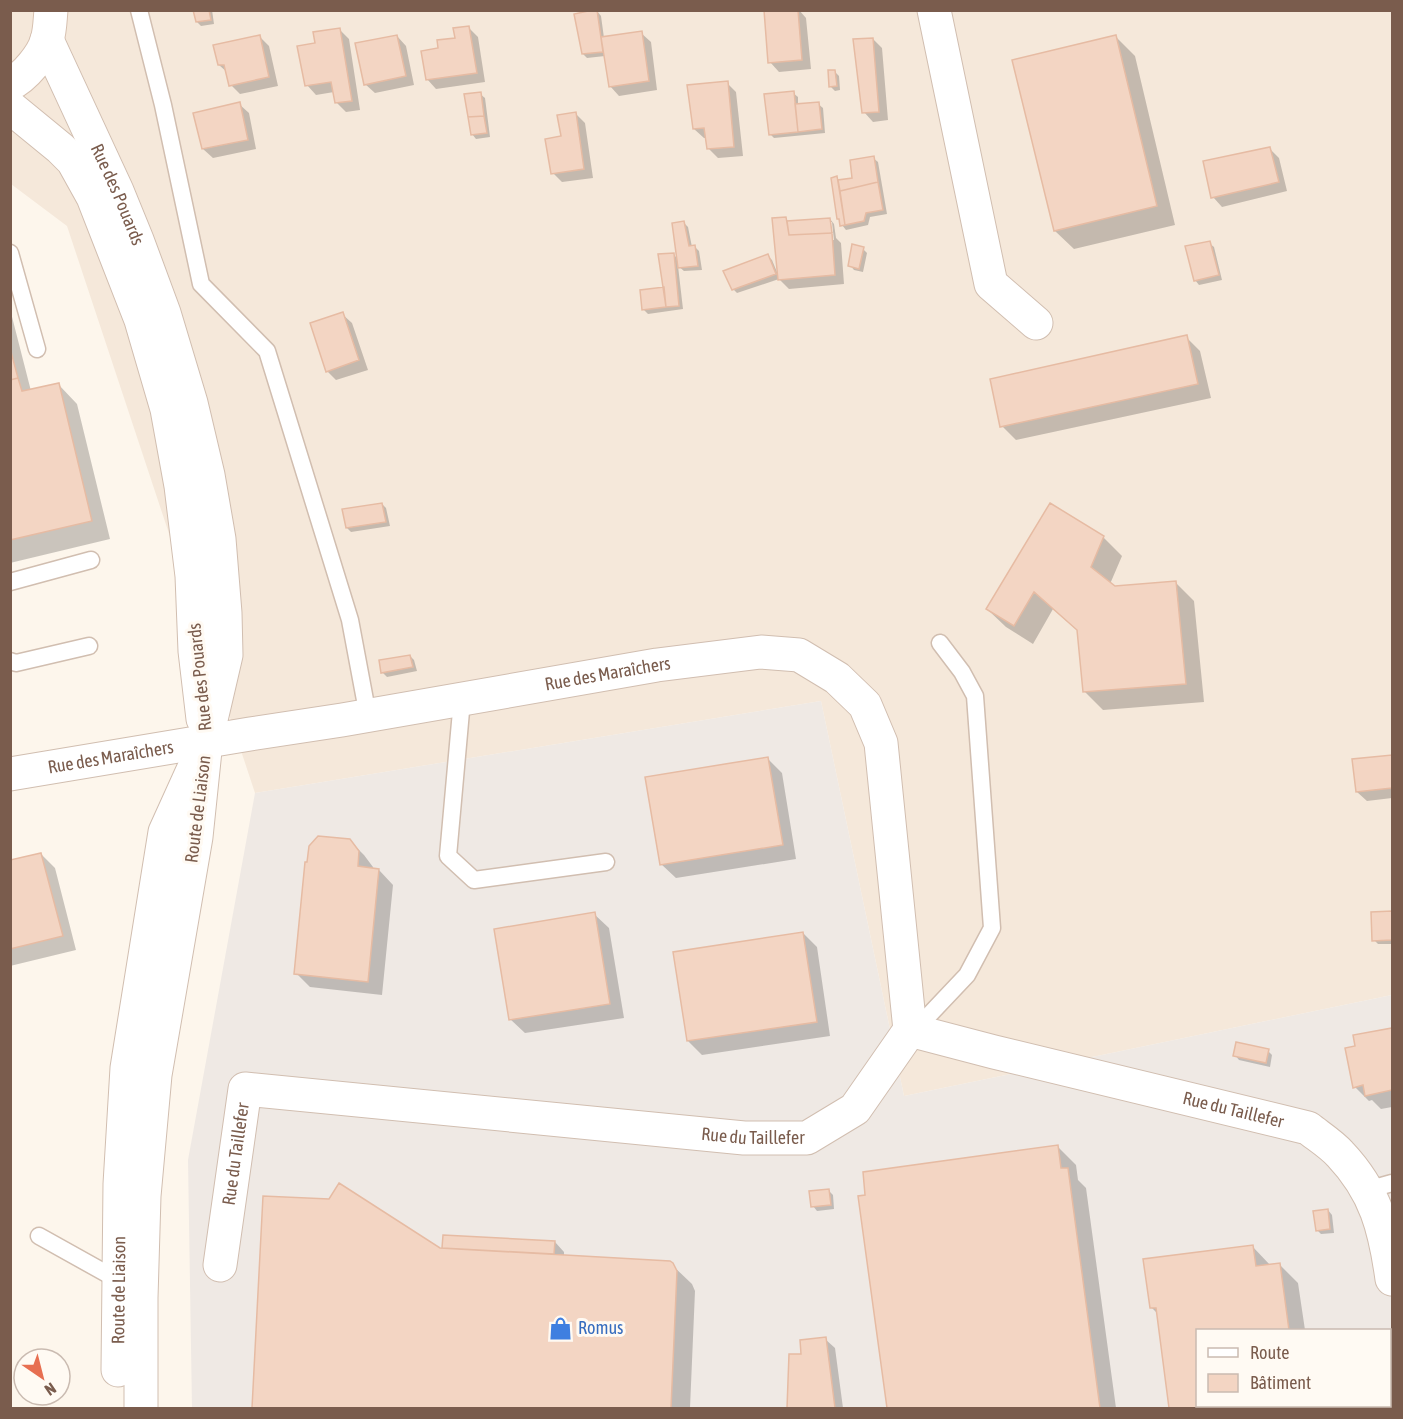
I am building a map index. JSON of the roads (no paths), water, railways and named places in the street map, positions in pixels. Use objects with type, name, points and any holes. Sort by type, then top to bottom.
[{"type":"street","points":[[934,10],[991,284],[1036,323]]},
{"type":"street","points":[[10,84],[35,63],[49,25]]},
{"type":"street","name":"Rue des Pouards","points":[[49,25],[141,250],[164,313],[191,404],[208,475],[219,539],[226,655],[206,741]]},
{"type":"street","name":"Rue des Pouards","points":[[10,107],[73,161],[93,197],[141,320],[167,409],[181,486],[192,576],[195,651],[206,741]]},
{"type":"street","name":"Rue des Maraîchers","points":[[10,774],[368,716],[657,665],[761,652],[799,655],[837,678],[865,705],[881,743],[912,1031]]},
{"type":"street","name":"Route de Liaison","points":[[118,1408],[120,1184],[127,1068],[165,832],[206,741]]},
{"type":"street","name":"Route de Liaison","points":[[141,1408],[144,1196],[155,1075],[196,837],[206,741]]},
{"type":"street","name":"Rue du Taillefer","points":[[220,1265],[244,1089],[744,1138],[807,1138],[855,1109],[912,1031],[1308,1128],[1339,1152],[1363,1181],[1380,1186],[1378,1212],[1387,1244],[1392,1279]]},
{"type":"lane","points":[[139,10],[163,105],[201,284],[267,351],[350,620],[368,716]]},
{"type":"lane","points":[[10,253],[37,349]]},
{"type":"lane","points":[[10,582],[91,560]]},
{"type":"lane","points":[[912,1031],[967,975],[992,928],[975,696],[962,672],[940,643]]},
{"type":"lane","points":[[10,661],[16,663],[89,646]]},
{"type":"lane","points":[[462,700],[448,856],[474,880],[606,862]]},
{"type":"lane","points":[[39,1236],[118,1280]]},
{"type":"place","name":"Romus","points":[[560,1328]]}]
